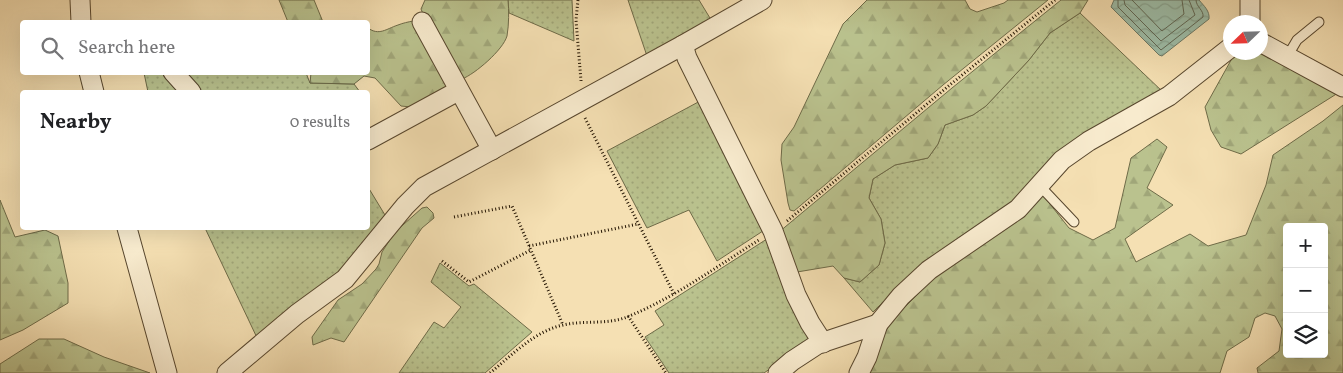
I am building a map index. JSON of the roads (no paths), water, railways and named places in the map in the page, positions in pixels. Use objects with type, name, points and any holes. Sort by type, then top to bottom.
[{"type":"street","points":[[80,0],[81,20]]},
{"type":"street","points":[[227,373],[297,314],[345,279],[424,186],[683,46],[762,0]]},
{"type":"street","points":[[1250,0],[1250,15]]},
{"type":"street","points":[[422,22],[458,91],[492,150]]},
{"type":"street","points":[[683,46],[687,58],[773,231],[796,295],[810,323],[823,343]]},
{"type":"street","points":[[1268,46],[1343,87]]},
{"type":"street","points":[[859,373],[867,357],[878,324],[900,296],[928,270],[1018,209],[1062,160],[1089,141],[1170,96],[1223,54]]},
{"type":"street","points":[[91,75],[94,90]]},
{"type":"street","points":[[176,75],[189,90]]},
{"type":"street","points":[[370,139],[458,91]]},
{"type":"street","points":[[128,230],[167,373]]},
{"type":"street","points":[[778,373],[792,361],[823,343],[878,324]]},
{"type":"lane","points":[[1287,57],[1297,40],[1319,22]]},
{"type":"lane","points":[[1039,185],[1074,222]]},
{"type":"water","points":[[1114,0],[1199,0],[1208,11],[1209,19],[1162,56],[1111,7]]}]
